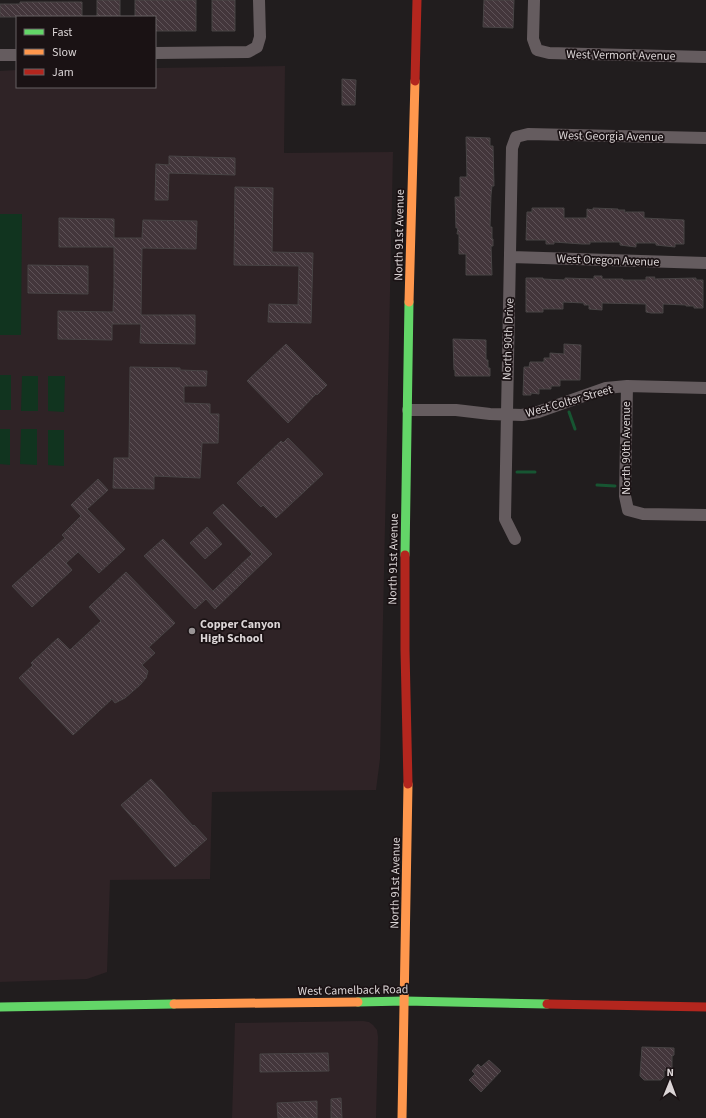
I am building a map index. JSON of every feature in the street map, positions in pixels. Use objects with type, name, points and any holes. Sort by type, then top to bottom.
[{"type":"main road","name":"North 91st Avenue","points":[[402,1118],[408,778],[405,622],[412,168],[417,0]]},
{"type":"main road","name":"West Camelback Road","points":[[0,1007],[405,1002],[706,1007]]},
{"type":"street","points":[[156,53],[248,52],[257,47],[260,37],[259,0]]},
{"type":"street","name":"West Vermont Avenue","points":[[534,0],[533,39],[537,50],[549,53],[706,57]]},
{"type":"street","points":[[0,55],[16,55]]},
{"type":"street","name":"West Georgia Avenue","points":[[516,137],[528,134],[706,138]]},
{"type":"street","name":"North 90th Drive","points":[[515,539],[505,519],[512,148],[516,137]]},
{"type":"street","name":"West Oregon Avenue","points":[[511,257],[706,263]]},
{"type":"street","name":"West Colter Street","points":[[408,410],[456,410],[522,415],[538,412],[606,388],[627,386],[706,388]]},
{"type":"street","name":"North 90th Avenue","points":[[627,386],[625,496],[628,510],[643,514],[706,515]]},
{"type":"shaded area","name":"Copper Canyon High School","points":[[285,66],[284,153],[393,152],[380,759],[376,790],[212,792],[210,879],[110,880],[107,972],[87,979],[0,982],[0,71],[16,70],[16,88],[156,88],[156,68]]},
{"type":"shaded area","points":[[369,1022],[373,1025],[377,1030],[378,1037],[376,1118],[232,1118],[235,1023]]},
{"type":"green space","points":[[0,214],[22,214],[21,335],[0,335]]},
{"type":"green space","points":[[0,375],[11,375],[11,410],[0,410]]},
{"type":"green space","points":[[22,376],[38,376],[38,411],[21,411]]},
{"type":"green space","points":[[48,376],[65,376],[64,412],[48,411]]},
{"type":"green space","points":[[0,429],[10,429],[10,465],[0,464]]},
{"type":"green space","points":[[21,429],[37,429],[37,465],[20,464]]},
{"type":"green space","points":[[48,430],[64,430],[64,466],[48,465]]},
{"type":"building","points":[[97,0],[120,0],[120,16],[97,16]]},
{"type":"building","points":[[135,0],[196,0],[196,31],[156,31],[156,16],[135,16]]},
{"type":"building","points":[[212,0],[235,0],[235,31],[212,31]]},
{"type":"building","points":[[484,0],[514,0],[513,28],[483,27]]},
{"type":"building","points":[[20,2],[82,2],[82,16],[0,17],[0,4],[20,4]]},
{"type":"building","points":[[342,79],[356,80],[355,105],[342,105]]},
{"type":"building","points":[[466,137],[490,138],[490,146],[493,146],[494,186],[492,186],[491,195],[490,227],[492,227],[493,239],[493,246],[491,246],[492,275],[466,275],[466,254],[459,254],[459,234],[457,234],[458,228],[456,228],[455,197],[460,197],[460,177],[467,177]]},
{"type":"building","points":[[169,156],[235,158],[235,175],[169,173],[168,200],[155,200],[156,164],[169,165]]},
{"type":"building","points":[[235,187],[273,188],[272,252],[313,253],[311,323],[268,322],[269,304],[298,305],[299,266],[234,265]]},
{"type":"building","points":[[532,208],[564,208],[564,218],[587,218],[587,209],[593,210],[593,208],[625,210],[624,212],[644,212],[644,218],[684,220],[684,244],[675,244],[675,247],[656,245],[656,243],[636,243],[636,247],[620,245],[620,242],[590,242],[590,244],[582,244],[554,242],[554,244],[546,244],[546,240],[526,240],[527,212],[532,212]]},
{"type":"building","points":[[59,218],[114,219],[114,238],[142,238],[143,220],[197,221],[196,249],[142,248],[141,315],[195,315],[195,344],[140,343],[141,324],[112,324],[112,340],[58,339],[58,311],[113,312],[114,286],[114,247],[59,247]]},
{"type":"building","points":[[28,265],[88,266],[88,294],[28,293]]},
{"type":"building","points":[[594,276],[602,276],[602,279],[623,280],[646,280],[646,277],[655,277],[654,279],[696,278],[696,280],[703,280],[703,308],[694,308],[694,306],[686,305],[663,304],[663,313],[651,313],[646,312],[646,304],[602,303],[602,310],[589,309],[589,305],[584,305],[584,303],[563,302],[563,309],[543,309],[543,312],[526,312],[526,278],[565,280],[565,278],[594,279]]},
{"type":"building","points":[[453,339],[486,340],[486,360],[488,360],[488,368],[490,368],[490,376],[455,376]]},
{"type":"building","points":[[286,344],[327,385],[317,395],[316,394],[288,423],[247,381]]},
{"type":"building","points":[[564,344],[581,345],[580,380],[560,380],[560,386],[551,386],[551,389],[539,389],[539,394],[531,393],[531,395],[523,395],[524,367],[529,367],[530,362],[544,362],[544,358],[550,358],[550,353],[564,354]]},
{"type":"building","points":[[130,367],[180,368],[180,370],[207,371],[206,386],[184,386],[184,403],[210,404],[210,414],[219,414],[218,443],[202,443],[200,478],[154,476],[154,489],[113,488],[114,458],[129,458]]},
{"type":"building","points":[[288,438],[323,474],[276,518],[263,505],[261,507],[237,483],[281,441],[283,443]]},
{"type":"building","points":[[98,479],[108,490],[87,509],[125,549],[99,573],[78,552],[66,563],[72,570],[32,607],[12,586],[65,538],[62,535],[81,516],[71,505]]},
{"type":"building","points":[[223,504],[272,554],[215,609],[206,599],[195,609],[144,556],[163,539],[213,591],[252,554],[213,513]]},
{"type":"building","points":[[207,527],[222,544],[205,559],[190,543]]},
{"type":"building","points":[[126,572],[175,623],[149,647],[155,653],[142,665],[148,671],[146,678],[140,685],[125,698],[115,703],[112,699],[73,735],[19,678],[33,665],[31,663],[58,638],[70,650],[101,621],[89,607]]},
{"type":"building","points":[[151,779],[193,826],[194,825],[207,839],[175,867],[121,805]]},
{"type":"building","points":[[642,1047],[674,1048],[674,1055],[672,1056],[672,1071],[664,1070],[664,1077],[661,1080],[644,1080],[640,1076]]},
{"type":"building","points":[[328,1053],[329,1071],[260,1072],[260,1054]]},
{"type":"building","points":[[489,1060],[501,1071],[481,1092],[469,1080],[475,1074],[472,1071],[478,1064],[481,1067]]},
{"type":"building","points":[[341,1098],[342,1118],[331,1118],[331,1099]]},
{"type":"building","points":[[317,1101],[317,1118],[278,1118],[277,1103]]},
{"type":"waterway","points":[[569,412],[575,429]]},
{"type":"waterway","points":[[517,472],[535,472]]},
{"type":"waterway","points":[[597,485],[615,486]]},
{"type":"traffic: fast","points":[[405,555],[409,302]]},
{"type":"traffic: fast","points":[[358,1002],[405,1001],[547,1004]]},
{"type":"traffic: fast","points":[[0,1007],[174,1004]]},
{"type":"traffic: slow","points":[[409,302],[415,81]]},
{"type":"traffic: slow","points":[[402,1118],[408,784]]},
{"type":"traffic: slow","points":[[174,1004],[358,1002]]},
{"type":"traffic: jam","points":[[415,81],[417,0]]},
{"type":"traffic: jam","points":[[405,555],[405,650],[408,784]]},
{"type":"traffic: jam","points":[[547,1004],[706,1007]]},
{"type":"place","name":"Copper Canyon High School","points":[[192,631]]}]
